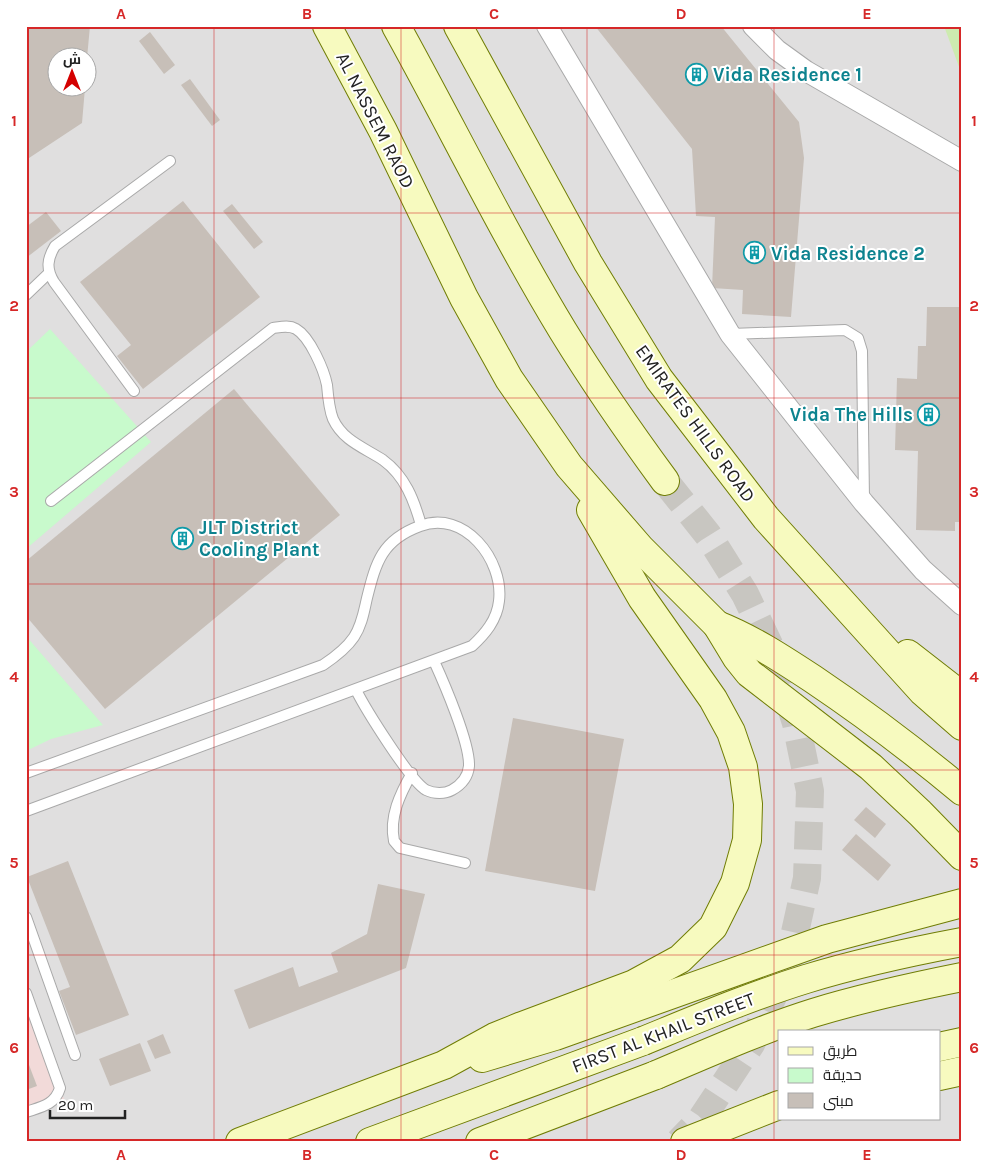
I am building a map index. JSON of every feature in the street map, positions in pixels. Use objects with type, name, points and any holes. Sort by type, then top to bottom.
[{"type":"main road","name":"AL NASSEM RAOD","points":[[327,26],[379,123],[464,298],[509,379],[570,466]]},
{"type":"main road","points":[[396,26],[517,251],[563,331],[612,408],[664,481]]},
{"type":"main road","name":"EMIRATES HILLS ROAD","points":[[458,26],[588,263],[658,378],[766,518],[923,692],[962,726]]},
{"type":"main road","points":[[570,466],[640,548],[717,625],[737,658],[749,673],[871,768],[920,813],[962,856]]},
{"type":"main road","points":[[444,1065],[495,1037],[634,984],[680,959],[713,927],[735,883],[747,840],[748,804],[743,767],[731,732],[713,700],[669,640],[616,556],[570,466]]},
{"type":"main road","points":[[840,600],[962,696]]},
{"type":"main road","points":[[717,625],[772,651],[853,706],[915,752],[962,791]]},
{"type":"main road","points":[[240,1142],[444,1065],[528,1046],[827,939],[962,903]]},
{"type":"main road","name":"FIRST AL KHAIL STREET","points":[[370,1142],[805,979],[888,956],[962,942]]},
{"type":"main road","name":"FIRST AL KHAIL STREET","points":[[480,1142],[812,1013],[894,991],[962,977]]},
{"type":"main road","points":[[940,1047],[962,1042]]},
{"type":"main road","points":[[940,1076],[962,1071]]},
{"type":"main road","points":[[685,1142],[778,1105]]},
{"type":"street","points":[[547,26],[730,334],[864,503],[923,570],[962,606]]},
{"type":"street","points":[[753,26],[777,50],[806,71],[962,161]]},
{"type":"lane","points":[[134,391],[49,273],[48,264],[55,246],[170,161]]},
{"type":"lane","points":[[26,295],[49,273]]},
{"type":"lane","points":[[51,502],[273,328],[285,326],[296,329],[314,352],[324,376],[334,420],[345,436],[384,461],[402,478],[415,501],[422,525]]},
{"type":"lane","points":[[730,334],[845,330],[858,338],[862,351],[864,503]]},
{"type":"lane","points":[[26,773],[323,665],[340,654],[355,636],[364,616],[377,560],[387,545],[404,533],[422,525],[442,524],[462,529],[476,539],[495,568],[499,585],[499,602],[494,619],[485,634],[472,646],[26,811]]},
{"type":"lane","points":[[356,690],[385,738],[426,790],[437,793],[448,792],[462,782],[469,767],[454,713],[434,661]]},
{"type":"lane","points":[[412,773],[404,787],[394,817],[394,841],[400,848],[465,863]]},
{"type":"lane","points":[[26,917],[75,1055]]},
{"type":"lane","points":[[26,993],[60,1088],[57,1097],[51,1103],[26,1112]]},
{"type":"shaded area","points":[[26,26],[962,26],[962,1142],[26,1142]]},
{"type":"shaded area","points":[[26,995],[64,1099],[26,1112]]},
{"type":"green space","points":[[944,26],[962,26],[962,75]]},
{"type":"green space","points":[[50,329],[151,442],[26,549],[26,352]]},
{"type":"green space","points":[[26,636],[103,725],[51,739],[26,751]]},
{"type":"building","points":[[26,26],[90,26],[88,48],[48,48],[48,98],[84,98],[82,123],[26,160]]},
{"type":"building","points":[[595,26],[721,26],[799,122],[804,158],[791,317],[742,314],[743,290],[712,288],[715,217],[696,216],[692,149]]},
{"type":"building","points":[[150,32],[175,65],[164,74],[139,41]]},
{"type":"building","points":[[190,79],[220,120],[212,126],[181,85]]},
{"type":"building","points":[[183,201],[260,297],[143,389],[117,356],[131,345],[80,282]]},
{"type":"building","points":[[232,204],[263,242],[254,249],[223,211]]},
{"type":"building","points":[[46,212],[61,231],[26,258],[26,227]]},
{"type":"building","name":"Vida The Hills","points":[[927,307],[962,307],[962,522],[955,522],[955,531],[916,530],[918,451],[895,450],[897,378],[917,379],[918,346],[926,346]]},
{"type":"building","name":"JLT District Cooling Plant","points":[[234,389],[340,515],[105,709],[26,616],[26,561]]},
{"type":"building","points":[[513,718],[624,739],[595,891],[485,871]]},
{"type":"building","points":[[866,807],[886,824],[875,838],[854,820]]},
{"type":"building","points":[[856,834],[891,865],[878,881],[842,850]]},
{"type":"building","points":[[68,861],[129,1015],[76,1035],[59,991],[70,987],[27,877]]},
{"type":"building","points":[[378,884],[425,894],[406,968],[249,1029],[234,990],[293,967],[299,987],[338,972],[331,953],[367,934]]},
{"type":"building","points":[[163,1034],[171,1053],[155,1059],[147,1041]]},
{"type":"building","points":[[140,1043],[151,1071],[110,1086],[99,1059]]},
{"type":"building","points":[[26,1057],[37,1086],[26,1090]]},
{"type":"tunnel","points":[[665,481],[708,535],[745,594],[775,657],[796,723],[810,791],[807,878],[788,964],[751,1044],[702,1118],[679,1142]]},
{"type":"place","name":"Vida Residence 1","points":[[697,74]]},
{"type":"place","name":"Vida Residence 2","points":[[755,253]]},
{"type":"place","name":"Vida The Hills","points":[[929,414]]},
{"type":"place","name":"JLT District Cooling Plant","points":[[183,538]]}]
